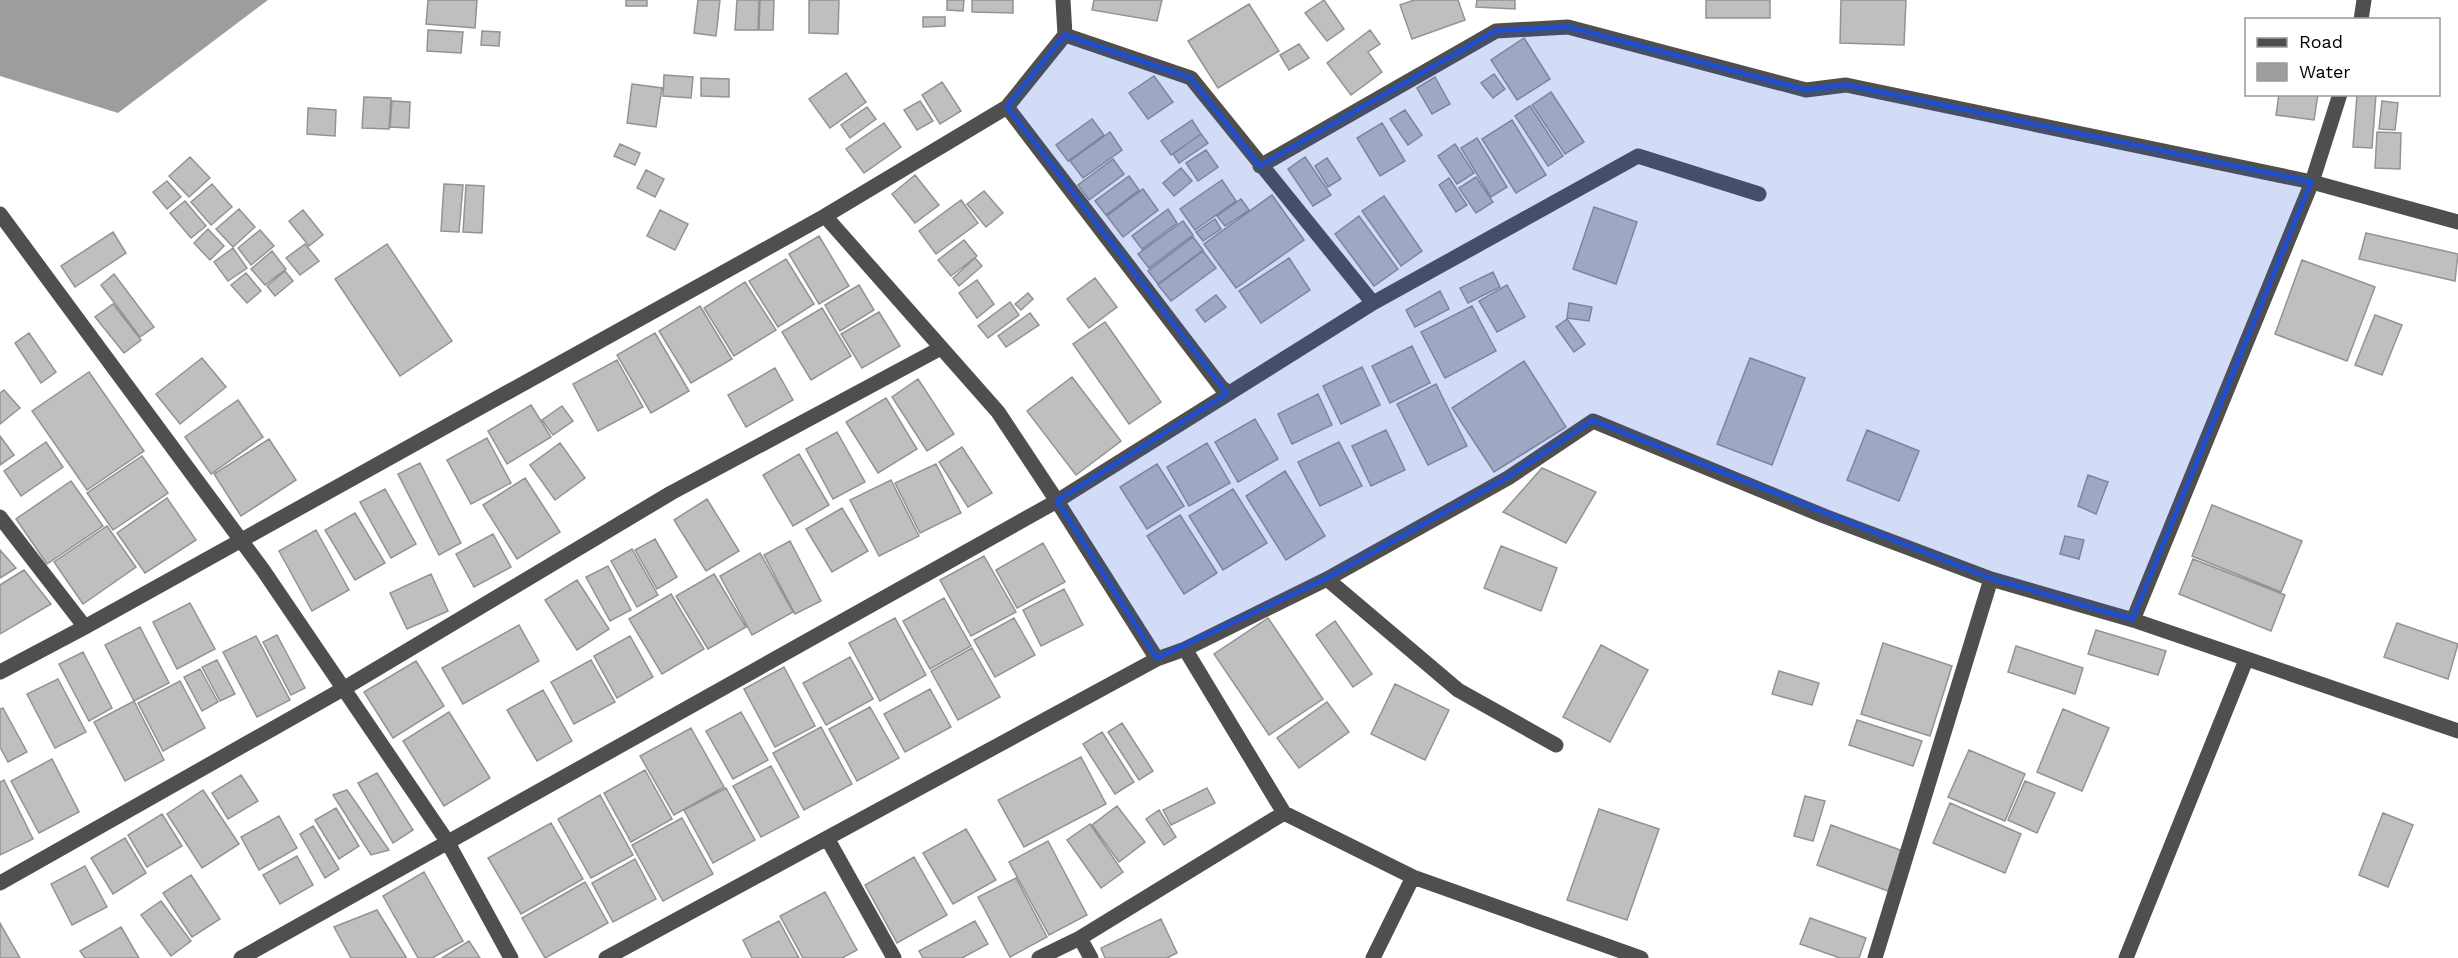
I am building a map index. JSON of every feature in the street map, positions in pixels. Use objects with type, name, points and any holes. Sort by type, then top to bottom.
[{"type":"street","points":[[0,672],[825,216],[1007,107],[1065,34],[1063,0]]},
{"type":"street","points":[[2361,18],[2364,0]]},
{"type":"street","points":[[1260,166],[1496,31],[1568,27],[1806,90],[1846,85],[2312,182],[2458,222]]},
{"type":"street","points":[[1065,34],[1191,78],[1373,303]]},
{"type":"street","points":[[2133,620],[2312,182],[2339,96]]},
{"type":"street","points":[[1007,107],[1221,387],[1229,393]]},
{"type":"street","points":[[240,958],[1058,501],[1373,303],[1638,156],[1759,194]]},
{"type":"street","points":[[0,214],[240,541],[264,570],[447,841],[511,958]]},
{"type":"street","points":[[825,216],[998,412],[1058,501],[1157,659]]},
{"type":"street","points":[[0,883],[343,689],[671,493],[941,348]]},
{"type":"street","points":[[606,958],[1157,659],[1185,650],[1327,579],[1508,478],[1593,421],[1824,516],[1991,579],[2133,620],[2458,731]]},
{"type":"street","points":[[0,517],[85,627]]},
{"type":"street","points":[[1327,579],[1458,690],[1556,745]]},
{"type":"street","points":[[1875,958],[1991,579]]},
{"type":"street","points":[[1185,650],[1284,813],[1413,877],[1641,958]]},
{"type":"street","points":[[2126,958],[2246,660]]},
{"type":"street","points":[[1039,958],[1080,938],[1284,813]]},
{"type":"street","points":[[827,838],[894,958]]},
{"type":"street","points":[[1373,958],[1413,877]]},
{"type":"street","points":[[1080,938],[1091,958]]},
{"type":"highlighted area","points":[[1568,27],[1806,90],[1846,85],[2312,182],[2133,620],[1991,579],[1593,421],[1508,478],[1327,579],[1157,659],[1057,501],[1227,394],[1007,107],[1065,35],[1191,78],[1260,166],[1496,31]]},
{"type":"water","points":[[0,0],[268,0],[118,113],[0,76]]},
{"type":"building","points":[[428,0],[477,0],[475,28],[426,24]]},
{"type":"building","points":[[626,0],[647,0],[647,6],[626,6]]},
{"type":"building","points":[[698,0],[720,0],[716,36],[694,33]]},
{"type":"building","points":[[737,0],[759,0],[758,30],[735,30]]},
{"type":"building","points":[[760,0],[774,0],[773,30],[759,30]]},
{"type":"building","points":[[809,0],[839,0],[838,34],[809,33]]},
{"type":"building","points":[[947,0],[964,0],[963,11],[947,10]]},
{"type":"building","points":[[972,0],[1013,0],[1013,13],[972,12]]},
{"type":"building","points":[[1094,0],[1162,0],[1157,21],[1092,10]]},
{"type":"building","points":[[1324,0],[1344,29],[1327,41],[1305,13]]},
{"type":"building","points":[[1414,0],[1458,0],[1465,20],[1412,39],[1400,5]]},
{"type":"building","points":[[1477,0],[1515,0],[1515,9],[1476,7]]},
{"type":"building","points":[[1706,0],[1770,0],[1770,18],[1706,18]]},
{"type":"building","points":[[1841,0],[1906,0],[1904,45],[1840,43]]},
{"type":"building","points":[[1249,4],[1279,51],[1218,88],[1188,41]]},
{"type":"building","points":[[923,17],[945,17],[945,26],[923,27]]},
{"type":"building","points":[[428,30],[463,32],[461,53],[427,51]]},
{"type":"building","points":[[1370,30],[1380,44],[1368,52],[1382,72],[1351,95],[1327,63]]},
{"type":"building","points":[[482,31],[500,32],[499,46],[481,45]]},
{"type":"building","points":[[1524,38],[1550,79],[1517,100],[1491,60]]},
{"type":"building","points":[[1299,44],[1309,58],[1289,70],[1280,55]]},
{"type":"building","points":[[846,73],[866,102],[830,128],[809,99]]},
{"type":"building","points":[[1494,74],[1505,89],[1493,98],[1481,83]]},
{"type":"building","points":[[664,75],[693,77],[691,98],[663,96]]},
{"type":"building","points":[[1154,76],[1173,102],[1148,119],[1129,93]]},
{"type":"building","points":[[1435,77],[1450,104],[1432,114],[1417,88]]},
{"type":"building","points":[[701,78],[729,79],[729,97],[701,96]]},
{"type":"building","points":[[942,82],[961,111],[940,124],[922,95]]},
{"type":"building","points":[[632,84],[662,88],[656,127],[627,123]]},
{"type":"building","points":[[1551,92],[1584,142],[1565,154],[1532,105]]},
{"type":"building","points":[[2279,96],[2318,96],[2314,120],[2276,115]]},
{"type":"building","points":[[2357,96],[2376,96],[2372,148],[2353,147]]},
{"type":"building","points":[[364,97],[391,98],[389,129],[362,128]]},
{"type":"building","points":[[392,101],[410,102],[409,128],[390,127]]},
{"type":"building","points":[[920,101],[933,121],[917,130],[904,110]]},
{"type":"building","points":[[2382,101],[2398,103],[2395,130],[2379,129]]},
{"type":"building","points":[[1530,106],[1563,156],[1548,166],[1515,116]]},
{"type":"building","points":[[867,107],[876,119],[850,138],[841,125]]},
{"type":"building","points":[[308,108],[336,110],[335,136],[307,134]]},
{"type":"building","points":[[1405,110],[1422,135],[1408,145],[1390,119]]},
{"type":"building","points":[[1092,119],[1104,135],[1068,161],[1056,145]]},
{"type":"building","points":[[1192,120],[1201,134],[1171,155],[1161,141]]},
{"type":"building","points":[[1512,120],[1546,175],[1516,193],[1482,139]]},
{"type":"building","points":[[884,123],[901,147],[864,173],[846,149]]},
{"type":"building","points":[[1382,123],[1405,161],[1380,176],[1357,138]]},
{"type":"building","points":[[1110,132],[1122,150],[1083,178],[1070,161]]},
{"type":"building","points":[[2377,132],[2401,133],[2400,169],[2375,168]]},
{"type":"building","points":[[1201,134],[1208,143],[1179,163],[1173,154]]},
{"type":"building","points":[[1477,138],[1507,187],[1491,197],[1461,148]]},
{"type":"building","points":[[620,144],[640,153],[635,165],[614,156]]},
{"type":"building","points":[[1455,144],[1474,173],[1457,184],[1438,156]]},
{"type":"building","points":[[1206,150],[1218,167],[1198,181],[1186,163]]},
{"type":"building","points":[[190,157],[210,178],[189,197],[169,176]]},
{"type":"building","points":[[1305,157],[1331,195],[1313,206],[1288,169]]},
{"type":"building","points":[[1327,158],[1341,179],[1328,187],[1315,166]]},
{"type":"building","points":[[1113,159],[1124,174],[1089,200],[1078,185]]},
{"type":"building","points":[[1181,168],[1192,181],[1174,196],[1163,183]]},
{"type":"building","points":[[646,170],[664,179],[655,197],[637,188]]},
{"type":"building","points":[[915,175],[939,205],[915,223],[892,194]]},
{"type":"building","points":[[1129,176],[1139,190],[1106,215],[1095,201]]},
{"type":"building","points":[[1476,177],[1493,202],[1476,213],[1459,188]]},
{"type":"building","points":[[1449,178],[1467,205],[1456,212],[1439,185]]},
{"type":"building","points":[[1222,180],[1236,201],[1195,230],[1180,209]]},
{"type":"building","points":[[167,181],[181,197],[167,209],[153,192]]},
{"type":"building","points":[[212,184],[232,207],[211,225],[191,202]]},
{"type":"building","points":[[444,184],[463,185],[459,232],[441,231]]},
{"type":"building","points":[[466,185],[484,186],[482,233],[463,232]]},
{"type":"building","points":[[1143,189],[1158,210],[1123,237],[1107,216]]},
{"type":"building","points":[[984,191],[1003,213],[986,227],[967,204]]},
{"type":"building","points":[[1272,195],[1304,240],[1236,288],[1204,244]]},
{"type":"building","points":[[1384,196],[1422,251],[1401,266],[1362,211]]},
{"type":"building","points":[[1241,199],[1249,210],[1225,226],[1217,216]]},
{"type":"building","points":[[961,200],[978,223],[936,254],[919,231]]},
{"type":"building","points":[[185,201],[206,226],[191,238],[170,213]]},
{"type":"building","points":[[1594,207],[1637,222],[1616,284],[1573,269]]},
{"type":"building","points":[[239,209],[255,227],[233,247],[216,229]]},
{"type":"building","points":[[1168,209],[1177,223],[1142,249],[1132,236]]},
{"type":"building","points":[[303,210],[323,235],[309,246],[289,221]]},
{"type":"building","points":[[660,210],[688,224],[675,250],[647,236]]},
{"type":"building","points":[[1359,216],[1398,269],[1374,286],[1335,234]]},
{"type":"building","points":[[1215,219],[1221,229],[1203,241],[1196,232]]},
{"type":"building","points":[[1183,221],[1193,235],[1149,268],[1138,254]]},
{"type":"building","points":[[208,229],[224,246],[210,260],[194,243]]},
{"type":"building","points":[[260,230],[274,246],[251,265],[238,248]]},
{"type":"building","points":[[113,232],[126,253],[75,287],[61,266]]},
{"type":"building","points":[[2366,233],[2458,254],[2455,281],[2359,259]]},
{"type":"building","points":[[819,236],[849,286],[819,304],[789,254]]},
{"type":"building","points":[[1193,237],[1203,250],[1158,284],[1148,271]]},
{"type":"building","points":[[964,240],[977,256],[951,276],[938,260]]},
{"type":"building","points":[[305,244],[319,261],[300,275],[286,258]]},
{"type":"building","points":[[387,244],[452,341],[400,376],[335,279]]},
{"type":"building","points":[[233,248],[247,268],[228,281],[214,262]]},
{"type":"building","points":[[272,251],[286,269],[265,285],[251,269]]},
{"type":"building","points":[[1203,251],[1216,268],[1171,301],[1158,285]]},
{"type":"building","points":[[975,258],[982,266],[959,286],[953,278]]},
{"type":"building","points":[[1289,258],[1310,290],[1261,323],[1239,291]]},
{"type":"building","points":[[786,259],[814,304],[778,327],[749,281]]},
{"type":"building","points":[[2302,260],[2375,287],[2347,361],[2275,334]]},
{"type":"building","points":[[285,271],[293,281],[275,296],[267,286]]},
{"type":"building","points":[[1493,272],[1500,287],[1468,303],[1460,288]]},
{"type":"building","points":[[246,273],[261,291],[247,303],[231,285]]},
{"type":"building","points":[[114,274],[154,327],[140,337],[101,285]]},
{"type":"building","points":[[1095,278],[1117,307],[1089,328],[1067,299]]},
{"type":"building","points":[[977,280],[994,304],[977,318],[959,293]]},
{"type":"building","points":[[745,282],[776,330],[734,356],[704,308]]},
{"type":"building","points":[[859,285],[874,310],[840,331],[825,305]]},
{"type":"building","points":[[1507,285],[1525,317],[1497,332],[1479,301]]},
{"type":"building","points":[[1440,291],[1449,309],[1415,327],[1406,310]]},
{"type":"building","points":[[1028,293],[1033,299],[1021,310],[1015,304]]},
{"type":"building","points":[[1216,295],[1226,307],[1205,322],[1196,310]]},
{"type":"building","points":[[1010,302],[1019,315],[988,338],[978,326]]},
{"type":"building","points":[[1569,303],[1592,307],[1589,321],[1567,318]]},
{"type":"building","points":[[113,304],[141,340],[124,353],[95,317]]},
{"type":"building","points":[[700,306],[732,359],[691,383],[659,331]]},
{"type":"building","points":[[1472,306],[1496,351],[1445,378],[1421,332]]},
{"type":"building","points":[[822,308],[851,356],[811,380],[782,332]]},
{"type":"building","points":[[879,312],[900,346],[862,368],[841,334]]},
{"type":"building","points":[[1030,313],[1039,325],[1006,347],[998,336]]},
{"type":"building","points":[[2375,315],[2402,325],[2382,375],[2355,365]]},
{"type":"building","points":[[1567,319],[1585,344],[1574,352],[1556,327]]},
{"type":"building","points":[[1105,322],[1161,402],[1129,424],[1073,344]]},
{"type":"building","points":[[29,333],[56,372],[41,383],[15,343]]},
{"type":"building","points":[[655,333],[689,391],[651,413],[617,355]]},
{"type":"building","points":[[1412,346],[1430,383],[1390,403],[1372,366]]},
{"type":"building","points":[[202,358],[226,387],[180,424],[156,394]]},
{"type":"building","points":[[1750,358],[1805,378],[1772,465],[1717,444]]},
{"type":"building","points":[[617,360],[643,407],[598,431],[573,384]]},
{"type":"building","points":[[1524,361],[1566,427],[1494,472],[1452,408]]},
{"type":"building","points":[[1362,367],[1380,405],[1341,424],[1323,386]]},
{"type":"building","points":[[775,368],[793,400],[746,427],[728,395]]},
{"type":"building","points":[[89,372],[144,451],[87,490],[32,411]]},
{"type":"building","points":[[1072,377],[1121,441],[1076,475],[1027,411]]},
{"type":"building","points":[[918,379],[954,434],[927,451],[892,397]]},
{"type":"building","points":[[1436,384],[1467,446],[1428,465],[1397,404]]},
{"type":"building","points":[[4,390],[20,408],[0,424],[0,393]]},
{"type":"building","points":[[1318,394],[1332,425],[1292,444],[1278,414]]},
{"type":"building","points":[[886,398],[917,449],[878,473],[846,422]]},
{"type":"building","points":[[238,400],[263,437],[211,474],[185,437]]},
{"type":"building","points":[[531,405],[551,437],[507,464],[488,431]]},
{"type":"building","points":[[562,406],[573,421],[553,435],[542,420]]},
{"type":"building","points":[[1255,419],[1278,459],[1238,482],[1215,442]]},
{"type":"building","points":[[1386,430],[1405,470],[1371,486],[1352,446]]},
{"type":"building","points":[[1867,430],[1919,451],[1899,501],[1847,480]]},
{"type":"building","points":[[837,432],[865,482],[833,499],[806,449]]},
{"type":"building","points":[[0,436],[14,455],[0,465]]},
{"type":"building","points":[[487,438],[511,483],[471,504],[447,460]]},
{"type":"building","points":[[269,439],[296,480],[241,516],[214,474]]},
{"type":"building","points":[[46,442],[63,467],[21,496],[4,471]]},
{"type":"building","points":[[1339,442],[1362,486],[1320,506],[1298,462]]},
{"type":"building","points":[[560,443],[585,478],[555,500],[530,465]]},
{"type":"building","points":[[1207,443],[1230,483],[1189,506],[1167,467]]},
{"type":"building","points":[[962,447],[992,493],[968,507],[939,462]]},
{"type":"building","points":[[799,454],[829,505],[793,526],[763,475]]},
{"type":"building","points":[[142,456],[168,493],[113,530],[87,493]]},
{"type":"building","points":[[420,463],[461,543],[439,555],[398,474]]},
{"type":"building","points":[[936,464],[961,513],[920,533],[895,483]]},
{"type":"building","points":[[1157,464],[1184,506],[1147,529],[1120,487]]},
{"type":"building","points":[[1542,468],[1596,492],[1566,543],[1503,512]]},
{"type":"building","points":[[1285,471],[1325,536],[1286,560],[1246,496]]},
{"type":"building","points":[[2088,475],[2108,482],[2096,514],[2078,506]]},
{"type":"building","points":[[525,478],[560,532],[517,559],[483,505]]},
{"type":"building","points":[[891,480],[919,536],[879,556],[850,500]]},
{"type":"building","points":[[71,481],[103,526],[47,564],[16,519]]},
{"type":"building","points":[[385,489],[416,544],[391,558],[360,502]]},
{"type":"building","points":[[1233,489],[1267,543],[1223,570],[1189,516]]},
{"type":"building","points":[[167,498],[196,540],[145,573],[117,533]]},
{"type":"building","points":[[707,499],[739,551],[706,571],[674,520]]},
{"type":"building","points":[[2212,505],[2302,541],[2281,592],[2192,556]]},
{"type":"building","points":[[842,508],[868,551],[832,572],[806,529]]},
{"type":"building","points":[[355,513],[385,563],[355,580],[325,530]]},
{"type":"building","points":[[1180,515],[1217,573],[1184,594],[1147,536]]},
{"type":"building","points":[[107,526],[136,567],[83,604],[54,562]]},
{"type":"building","points":[[316,530],[349,590],[312,611],[279,551]]},
{"type":"building","points":[[493,534],[511,567],[474,587],[456,554]]},
{"type":"building","points":[[2065,536],[2084,540],[2079,559],[2060,554]]},
{"type":"building","points":[[655,539],[677,577],[657,589],[635,550]]},
{"type":"building","points":[[790,541],[821,601],[795,614],[764,555]]},
{"type":"building","points":[[1043,543],[1065,582],[1017,608],[996,570]]},
{"type":"building","points":[[1501,546],[1557,568],[1541,611],[1484,588]]},
{"type":"building","points":[[632,549],[658,595],[637,607],[611,561]]},
{"type":"building","points":[[0,550],[16,568],[0,578]]},
{"type":"building","points":[[760,553],[793,612],[752,635],[720,576]]},
{"type":"building","points":[[984,556],[1016,612],[971,636],[940,580]]},
{"type":"building","points":[[2193,559],[2285,595],[2271,631],[2179,594]]},
{"type":"building","points":[[608,566],[631,610],[610,621],[586,577]]},
{"type":"building","points":[[24,570],[51,604],[0,634],[0,585]]},
{"type":"building","points":[[431,574],[448,611],[407,629],[390,593]]},
{"type":"building","points":[[714,574],[746,627],[708,649],[676,596]]},
{"type":"building","points":[[577,580],[609,629],[577,650],[545,600]]},
{"type":"building","points":[[1064,589],[1083,625],[1041,646],[1023,610]]},
{"type":"building","points":[[671,594],[704,649],[662,674],[629,619]]},
{"type":"building","points":[[944,598],[971,646],[930,669],[903,621]]},
{"type":"building","points":[[190,603],[215,649],[177,669],[153,622]]},
{"type":"building","points":[[895,618],[926,675],[880,701],[849,643]]},
{"type":"building","points":[[1014,618],[1035,655],[995,677],[974,640]]},
{"type":"building","points":[[1268,618],[1323,699],[1269,735],[1214,654]]},
{"type":"building","points":[[1335,621],[1372,674],[1353,687],[1316,635]]},
{"type":"building","points":[[2397,623],[2458,644],[2448,679],[2384,657]]},
{"type":"building","points":[[519,625],[539,661],[463,704],[442,668]]},
{"type":"building","points":[[140,627],[169,683],[134,701],[105,645]]},
{"type":"building","points":[[2096,630],[2166,651],[2158,675],[2088,654]]},
{"type":"building","points":[[277,635],[305,688],[291,695],[263,642]]},
{"type":"building","points":[[256,636],[290,700],[257,717],[223,652]]},
{"type":"building","points":[[630,636],[653,677],[617,698],[594,656]]},
{"type":"building","points":[[1883,643],[1952,666],[1930,736],[1861,714]]},
{"type":"building","points":[[1601,645],[1648,670],[1610,742],[1563,717]]},
{"type":"building","points":[[2016,646],[2083,668],[2075,694],[2008,672]]},
{"type":"building","points":[[972,648],[1000,697],[958,720],[931,671]]},
{"type":"building","points":[[83,652],[112,708],[89,721],[59,664]]},
{"type":"building","points":[[850,657],[873,699],[826,725],[803,683]]},
{"type":"building","points":[[217,660],[235,694],[220,701],[202,667]]},
{"type":"building","points":[[591,660],[615,702],[574,724],[551,682]]},
{"type":"building","points":[[416,661],[444,706],[393,738],[364,692]]},
{"type":"building","points":[[784,667],[815,726],[775,747],[744,689]]},
{"type":"building","points":[[200,669],[218,702],[202,711],[184,677]]},
{"type":"building","points":[[1779,671],[1819,683],[1812,705],[1772,694]]},
{"type":"building","points":[[58,679],[86,732],[55,748],[27,694]]},
{"type":"building","points":[[180,681],[205,728],[163,751],[138,703]]},
{"type":"building","points":[[1395,684],[1449,710],[1425,760],[1371,734]]},
{"type":"building","points":[[930,689],[951,727],[905,752],[884,714]]},
{"type":"building","points":[[543,690],[572,741],[537,761],[507,710]]},
{"type":"building","points":[[134,701],[164,760],[125,781],[94,722]]},
{"type":"building","points":[[1327,702],[1349,732],[1299,768],[1277,738]]},
{"type":"building","points":[[870,707],[899,758],[857,781],[829,729]]},
{"type":"building","points":[[3,708],[27,752],[8,762],[0,747],[0,709]]},
{"type":"building","points":[[2063,709],[2109,728],[2082,791],[2037,772]]},
{"type":"building","points":[[449,712],[490,778],[444,806],[403,741]]},
{"type":"building","points":[[741,712],[768,760],[733,779],[706,731]]},
{"type":"building","points":[[1857,720],[1922,741],[1913,766],[1849,745]]},
{"type":"building","points":[[1122,723],[1153,771],[1139,780],[1108,732]]},
{"type":"building","points":[[821,727],[852,784],[804,810],[773,753]]},
{"type":"building","points":[[691,728],[724,787],[674,815],[640,756]]},
{"type":"building","points":[[1102,732],[1134,782],[1115,794],[1083,744]]},
{"type":"building","points":[[1969,750],[2025,774],[2005,821],[1948,797]]},
{"type":"building","points":[[1081,757],[1106,804],[1024,847],[998,800]]},
{"type":"building","points":[[52,759],[79,812],[39,833],[11,781]]},
{"type":"building","points":[[771,766],[799,817],[761,837],[733,786]]},
{"type":"building","points":[[645,770],[672,819],[631,842],[604,793]]},
{"type":"building","points":[[377,773],[413,830],[393,843],[358,783]]},
{"type":"building","points":[[241,775],[258,801],[228,819],[212,793]]},
{"type":"building","points":[[4,780],[33,839],[0,855],[0,782]]},
{"type":"building","points":[[2025,781],[2055,793],[2037,833],[2008,820]]},
{"type":"building","points":[[726,788],[755,840],[713,863],[684,810]]},
{"type":"building","points":[[1207,788],[1215,803],[1171,825],[1163,810]]},
{"type":"building","points":[[203,790],[239,844],[202,868],[167,814]]},
{"type":"building","points":[[347,790],[389,850],[371,855],[333,795]]},
{"type":"building","points":[[600,795],[633,855],[591,878],[558,819]]},
{"type":"building","points":[[1805,796],[1825,801],[1813,841],[1794,836]]},
{"type":"building","points":[[1950,803],[2021,834],[2005,873],[1933,843]]},
{"type":"building","points":[[1117,806],[1145,842],[1119,862],[1092,825]]},
{"type":"building","points":[[336,808],[359,846],[339,859],[315,820]]},
{"type":"building","points":[[1599,809],[1659,829],[1627,920],[1567,900]]},
{"type":"building","points":[[1159,810],[1176,837],[1164,845],[1146,819]]},
{"type":"building","points":[[2383,813],[2413,825],[2388,887],[2359,875]]},
{"type":"building","points":[[162,814],[182,846],[147,867],[128,835]]},
{"type":"building","points":[[279,816],[297,848],[259,870],[241,837]]},
{"type":"building","points":[[682,818],[713,874],[663,901],[632,845]]},
{"type":"building","points":[[551,823],[583,879],[521,914],[488,858]]},
{"type":"building","points":[[1090,824],[1123,872],[1101,888],[1067,840]]},
{"type":"building","points":[[1831,825],[1903,851],[1888,891],[1817,865]]},
{"type":"building","points":[[313,826],[339,869],[325,878],[300,834]]},
{"type":"building","points":[[966,829],[996,880],[953,904],[923,853]]},
{"type":"building","points":[[125,838],[146,873],[113,894],[91,858]]},
{"type":"building","points":[[1048,841],[1087,915],[1049,935],[1009,862]]},
{"type":"building","points":[[297,856],[313,885],[280,904],[263,875]]},
{"type":"building","points":[[914,857],[947,915],[897,943],[865,885]]},
{"type":"building","points":[[635,859],[656,899],[613,922],[592,883]]},
{"type":"building","points":[[85,866],[107,907],[72,925],[51,884]]},
{"type":"building","points":[[424,872],[463,941],[432,958],[418,958],[383,896]]},
{"type":"building","points":[[191,875],[220,919],[192,937],[163,893]]},
{"type":"building","points":[[1016,878],[1047,937],[1010,957],[978,897]]},
{"type":"building","points":[[585,882],[608,923],[545,958],[522,918]]},
{"type":"building","points":[[825,892],[857,950],[842,958],[803,958],[780,916]]},
{"type":"building","points":[[161,901],[191,941],[171,956],[141,915]]},
{"type":"building","points":[[377,910],[406,958],[351,958],[334,927]]},
{"type":"building","points":[[1810,918],[1866,938],[1859,958],[1840,958],[1800,944]]},
{"type":"building","points":[[1161,919],[1177,953],[1167,958],[1105,958],[1101,948]]},
{"type":"building","points":[[779,921],[799,958],[752,958],[743,940]]},
{"type":"building","points":[[975,921],[988,944],[962,958],[923,958],[919,951]]},
{"type":"building","points":[[0,923],[20,958],[0,958]]},
{"type":"building","points":[[121,927],[139,958],[85,958],[80,951]]},
{"type":"building","points":[[469,941],[480,958],[442,958]]}]
